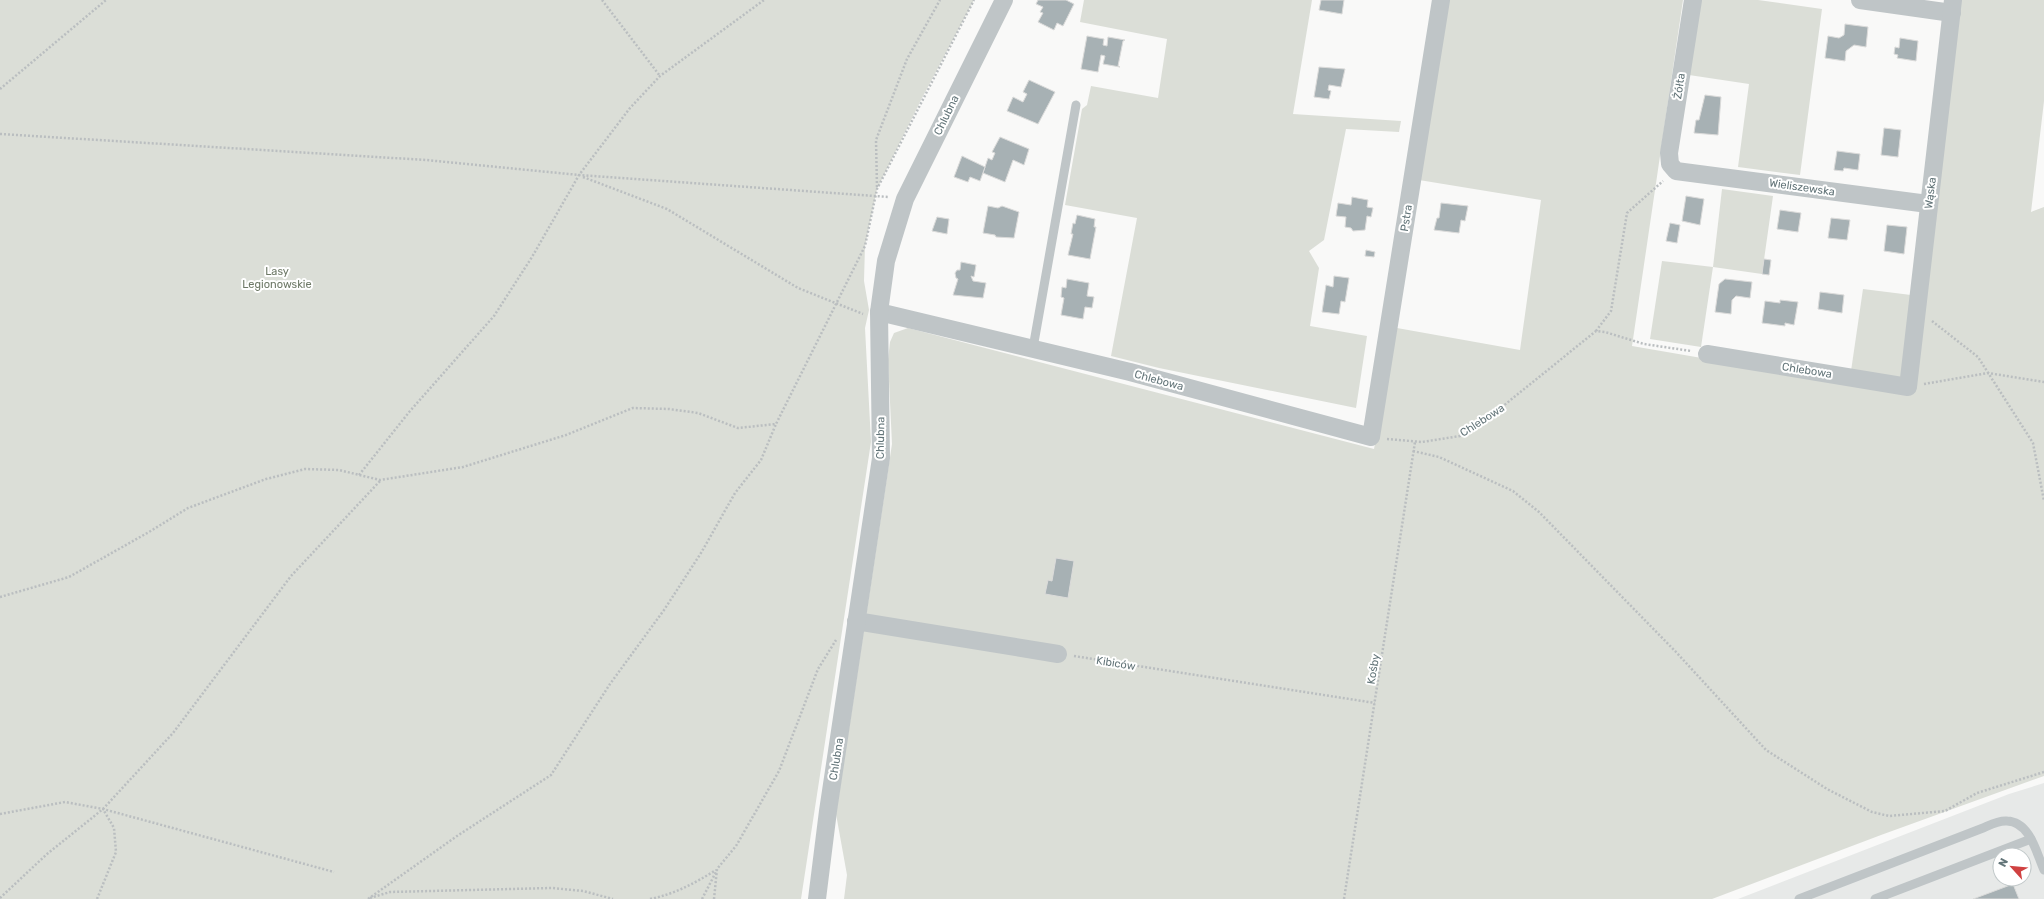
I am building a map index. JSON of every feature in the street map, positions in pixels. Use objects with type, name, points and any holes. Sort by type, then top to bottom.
[{"type":"street","name":"Chlubna","points":[[817,899],[856,621],[881,458],[879,316],[886,261],[905,199],[1004,0]]},
{"type":"street","name":"Pstra","points":[[1371,437],[1441,0]]},
{"type":"street","name":"Żółta","points":[[1676,171],[1670,164],[1669,153],[1693,0]]},
{"type":"street","points":[[1860,0],[1952,7]]},
{"type":"street","name":"Wąska","points":[[1908,387],[1918,312],[1928,204],[1952,7]]},
{"type":"street","name":"Wieliszewska","points":[[1676,171],[1928,204]]},
{"type":"street","name":"Chlebowa","points":[[879,316],[1033,348],[1130,372],[1371,437]]},
{"type":"street","name":"Chlebowa","points":[[1707,354],[1908,387]]},
{"type":"street","points":[[856,621],[1058,654]]},
{"type":"lane","points":[[1033,348],[1076,104]]},
{"type":"lane","points":[[1799,899],[2006,820],[2017,823],[2026,830],[2044,870]]},
{"type":"lane","points":[[1875,899],[2031,839]]},
{"type":"path","points":[[0,89],[106,0]]},
{"type":"path","points":[[602,0],[660,76]]},
{"type":"path","points":[[359,475],[410,411],[494,316],[532,257],[579,175],[630,108],[660,76],[764,0]]},
{"type":"path","points":[[877,189],[876,140],[907,59],[940,0]]},
{"type":"path","points":[[367,899],[457,836],[551,775],[610,684],[664,610],[701,553],[735,493],[762,460],[776,424],[865,246],[877,189],[974,0]]},
{"type":"path","points":[[0,134],[426,160],[579,175],[905,199]]},
{"type":"path","name":"Chlebowa","points":[[1371,437],[1415,442],[1460,436],[1492,415],[1596,331],[1611,311],[1627,213],[1676,171]]},
{"type":"path","points":[[579,175],[667,209],[798,288],[836,304],[879,316]]},
{"type":"path","points":[[1918,312],[1978,357],[2033,443],[2044,501]]},
{"type":"path","points":[[1596,331],[1605,332],[1644,344],[1707,354]]},
{"type":"path","points":[[1908,387],[1988,373],[2044,382]]},
{"type":"path","points":[[0,597],[69,576],[149,532],[188,508],[266,478],[304,469],[339,470],[380,480],[463,467],[566,435],[633,408],[669,409],[698,412],[738,428],[776,424]]},
{"type":"path","name":"Kośby","points":[[1344,899],[1376,704],[1415,442]]},
{"type":"path","points":[[1414,451],[1439,457],[1513,491],[1539,512],[1676,652],[1766,750],[1827,789],[1872,812],[1889,816],[1945,811],[1977,793],[2044,772]]},
{"type":"path","points":[[0,898],[47,854],[103,809],[173,733],[291,576],[380,480]]},
{"type":"path","points":[[702,899],[717,870],[736,846],[779,771],[818,669],[837,639]]},
{"type":"path","name":"Kibiców","points":[[1058,654],[1376,704]]},
{"type":"path","points":[[0,814],[65,802],[103,809],[334,872]]},
{"type":"path","points":[[97,899],[116,852],[114,828],[103,809]]},
{"type":"path","points":[[650,899],[661,897],[688,887],[717,870]]},
{"type":"path","points":[[714,899],[717,870]]},
{"type":"path","points":[[367,899],[390,892],[552,888],[583,891],[613,899]]},
{"type":"shaded area","points":[[2044,783],[2044,899],[1738,899],[2009,794]]},
{"type":"green space","name":"Lasy Legionowskie","points":[[0,0],[974,0],[921,100],[877,189],[865,246],[864,281],[869,310],[865,328],[871,442],[801,899],[0,899]]},
{"type":"green space","points":[[1084,0],[1312,0],[1293,114],[1401,121],[1399,132],[1346,129],[1324,240],[1309,251],[1319,268],[1310,326],[1367,336],[1356,408],[1159,368],[1111,356],[1137,218],[1065,205],[1082,109],[1087,105],[1091,86],[1158,98],[1167,39],[1080,22]]},
{"type":"green space","points":[[1448,0],[1683,0],[1632,346],[1911,394],[1958,0],[2044,0],[2044,101],[2031,212],[2044,207],[2044,776],[1881,835],[1712,899],[844,899],[847,875],[836,814],[892,444],[888,360],[890,342],[894,333],[908,328],[1374,449],[1397,328],[1520,350],[1541,200],[1419,180]]},
{"type":"green space","points":[[1699,0],[1758,0],[1822,9],[1800,175],[1738,167],[1749,84],[1689,75]]},
{"type":"green space","points":[[1722,189],[1773,196],[1762,274],[1713,267]]},
{"type":"green space","points":[[1662,261],[1713,267],[1701,347],[1650,339]]},
{"type":"green space","points":[[1863,289],[1911,295],[1902,379],[1851,371]]},
{"type":"building","points":[[1038,0],[1066,0],[1074,4],[1063,26],[1057,23],[1054,30],[1038,22],[1043,13],[1040,12],[1043,7],[1036,4]]},
{"type":"building","points":[[1321,0],[1344,0],[1342,14],[1319,10]]},
{"type":"building","points":[[1845,24],[1868,27],[1866,47],[1854,45],[1846,51],[1845,61],[1825,58],[1828,36],[1839,38],[1844,35]]},
{"type":"building","points":[[1087,36],[1104,39],[1103,45],[1107,46],[1108,37],[1125,40],[1123,41],[1118,66],[1120,67],[1103,64],[1105,56],[1101,55],[1098,72],[1081,69]]},
{"type":"building","points":[[1900,38],[1918,41],[1916,61],[1897,58],[1898,55],[1894,54],[1895,47],[1899,48]]},
{"type":"building","points":[[1319,67],[1345,69],[1341,87],[1329,85],[1328,90],[1331,91],[1329,99],[1314,97]]},
{"type":"building","points":[[1029,80],[1055,92],[1038,124],[1007,111],[1013,97],[1023,102],[1027,94],[1023,92]]},
{"type":"building","points":[[1705,95],[1721,97],[1718,135],[1694,133],[1696,120],[1699,120]]},
{"type":"building","points":[[1884,128],[1901,130],[1898,157],[1881,155]]},
{"type":"building","points":[[1000,137],[1029,149],[1024,165],[1013,160],[1005,182],[983,173],[988,158],[992,160],[995,153],[992,152]]},
{"type":"building","points":[[1837,151],[1860,154],[1858,170],[1844,168],[1843,171],[1834,170]]},
{"type":"building","points":[[962,156],[985,167],[980,181],[970,177],[968,182],[954,177]]},
{"type":"building","points":[[1686,196],[1704,199],[1700,225],[1682,221]]},
{"type":"building","points":[[1352,197],[1368,200],[1367,207],[1373,208],[1371,217],[1367,216],[1365,230],[1353,231],[1351,228],[1345,227],[1346,217],[1336,216],[1338,203],[1351,205]]},
{"type":"building","points":[[1441,203],[1468,206],[1465,221],[1461,220],[1459,233],[1434,230],[1437,218],[1439,218]]},
{"type":"building","points":[[988,206],[998,208],[1002,206],[1019,212],[1014,238],[996,237],[995,235],[983,233]]},
{"type":"building","points":[[1780,210],[1801,213],[1798,232],[1777,229]]},
{"type":"building","points":[[1077,215],[1095,219],[1094,227],[1096,227],[1090,259],[1068,255],[1073,234],[1071,234],[1073,223],[1075,224]]},
{"type":"building","points":[[937,217],[949,219],[947,234],[932,231]]},
{"type":"building","points":[[1831,218],[1850,220],[1847,240],[1828,238]]},
{"type":"building","points":[[1670,223],[1680,225],[1677,243],[1666,241]]},
{"type":"building","points":[[1887,225],[1907,227],[1904,254],[1884,251]]},
{"type":"building","points":[[1366,250],[1375,252],[1374,257],[1365,256]]},
{"type":"building","points":[[1764,259],[1771,260],[1769,275],[1762,274]]},
{"type":"building","points":[[961,262],[976,265],[974,277],[971,276],[973,281],[986,283],[983,298],[953,295],[958,279],[956,278],[955,273],[957,270],[960,270]]},
{"type":"building","points":[[1334,276],[1349,278],[1345,302],[1341,301],[1339,314],[1322,312],[1326,285],[1333,287]]},
{"type":"building","points":[[1067,279],[1089,283],[1087,296],[1094,297],[1092,308],[1085,307],[1083,319],[1061,315],[1064,298],[1061,297],[1062,287],[1066,288]]},
{"type":"building","points":[[1725,279],[1752,282],[1750,298],[1736,296],[1732,300],[1731,314],[1715,312],[1719,284]]},
{"type":"building","points":[[1820,292],[1844,295],[1842,313],[1818,309]]},
{"type":"building","points":[[1780,300],[1798,302],[1794,325],[1785,323],[1785,326],[1762,323],[1765,301],[1780,303]]},
{"type":"building","points":[[1056,558],[1074,561],[1068,598],[1045,594],[1048,580],[1052,581]]},
{"type":"building","points":[[2005,887],[2014,887],[2019,899],[1973,899]]}]
